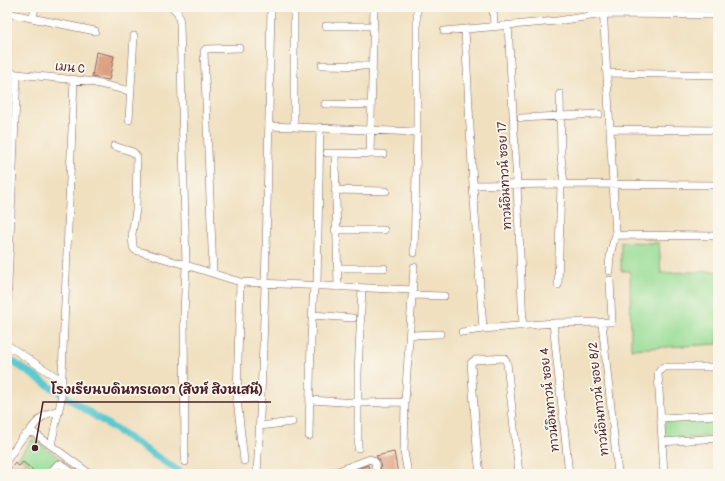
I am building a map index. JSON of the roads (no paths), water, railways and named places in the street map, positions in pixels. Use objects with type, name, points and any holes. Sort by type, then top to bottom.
[{"type":"street","points":[[33,18],[35,7]]},
{"type":"street","points":[[172,7],[178,13],[180,23],[186,265],[184,331],[185,462]]},
{"type":"street","points":[[258,474],[270,126],[271,7]]},
{"type":"street","points":[[294,7],[294,127]]},
{"type":"street","points":[[370,154],[374,7]]},
{"type":"street","points":[[414,253],[417,132],[416,7]]},
{"type":"street","points":[[493,7],[494,26]]},
{"type":"street","points":[[652,7],[652,15]]},
{"type":"street","points":[[698,7],[698,15]]},
{"type":"street","points":[[604,11],[616,235],[609,260],[610,271]]},
{"type":"street","points":[[444,31],[557,21],[604,11],[652,15],[718,15]]},
{"type":"street","points":[[7,13],[96,31]]},
{"type":"street","name":"ทาวน์อินทาวน์ ซอย 17","points":[[508,25],[523,326]]},
{"type":"street","points":[[326,26],[374,26]]},
{"type":"street","points":[[465,30],[472,185],[483,329]]},
{"type":"street","points":[[129,120],[134,36]]},
{"type":"street","points":[[213,273],[204,51],[206,49],[239,48]]},
{"type":"street","points":[[322,65],[372,66]]},
{"type":"street","name":"เมน C","points":[[7,71],[17,74],[87,81],[130,91]]},
{"type":"street","points":[[608,73],[718,75]]},
{"type":"street","points":[[7,307],[17,74]]},
{"type":"street","points":[[51,445],[61,400],[74,79]]},
{"type":"street","points":[[558,285],[563,184],[560,94]]},
{"type":"street","points":[[325,104],[371,105]]},
{"type":"street","points":[[521,118],[599,114]]},
{"type":"street","points":[[270,126],[417,132]]},
{"type":"street","points":[[309,436],[312,316],[316,286],[320,128]]},
{"type":"street","points":[[611,129],[718,130]]},
{"type":"street","points":[[114,146],[133,152],[137,157],[136,210],[132,234],[133,247],[135,250],[240,282],[362,288],[444,296]]},
{"type":"street","points":[[338,287],[335,230],[335,190],[331,154],[383,154]]},
{"type":"street","points":[[472,185],[718,185]]},
{"type":"street","points":[[335,190],[386,191]]},
{"type":"street","points":[[335,230],[384,230]]},
{"type":"street","points":[[616,235],[718,236]]},
{"type":"street","points":[[408,474],[404,452],[405,402],[414,267]]},
{"type":"street","points":[[338,268],[384,268]]},
{"type":"street","points":[[462,332],[553,323],[612,322],[610,280]]},
{"type":"street","points":[[240,282],[237,399],[244,461]]},
{"type":"street","points":[[358,448],[358,373],[362,288]]},
{"type":"street","points":[[312,316],[353,318]]},
{"type":"street","name":"ทาวน์อินทาวน์ ซอย 8/2","points":[[602,322],[618,474]]},
{"type":"street","name":"ทาวน์อินทาวน์ ซอย 4","points":[[553,323],[562,396],[569,474]]},
{"type":"street","points":[[410,335],[440,334]]},
{"type":"street","points":[[7,345],[61,380]]},
{"type":"street","points":[[480,474],[472,364],[476,360],[504,358],[507,360],[519,474]]},
{"type":"street","points":[[664,474],[658,373],[663,368],[718,367]]},
{"type":"street","points":[[237,399],[261,398]]},
{"type":"street","points":[[310,400],[358,403],[405,402]]},
{"type":"street","points":[[7,460],[22,438],[41,417],[47,413],[59,411]]},
{"type":"street","points":[[661,418],[718,415]]},
{"type":"street","points":[[260,426],[292,422]]},
{"type":"street","points":[[29,432],[34,433],[90,474]]},
{"type":"street","points":[[662,442],[718,438]]},
{"type":"street","points":[[330,474],[370,459],[375,462],[376,474]]},
{"type":"street","points":[[49,474],[58,464],[62,465],[74,474]]},
{"type":"waterway","points":[[7,358],[183,474]]},
{"type":"place","name":"โรงเรียนบดินทรเดชา (สิงห์ สิงหเสนี)","points":[[35,448]]}]
